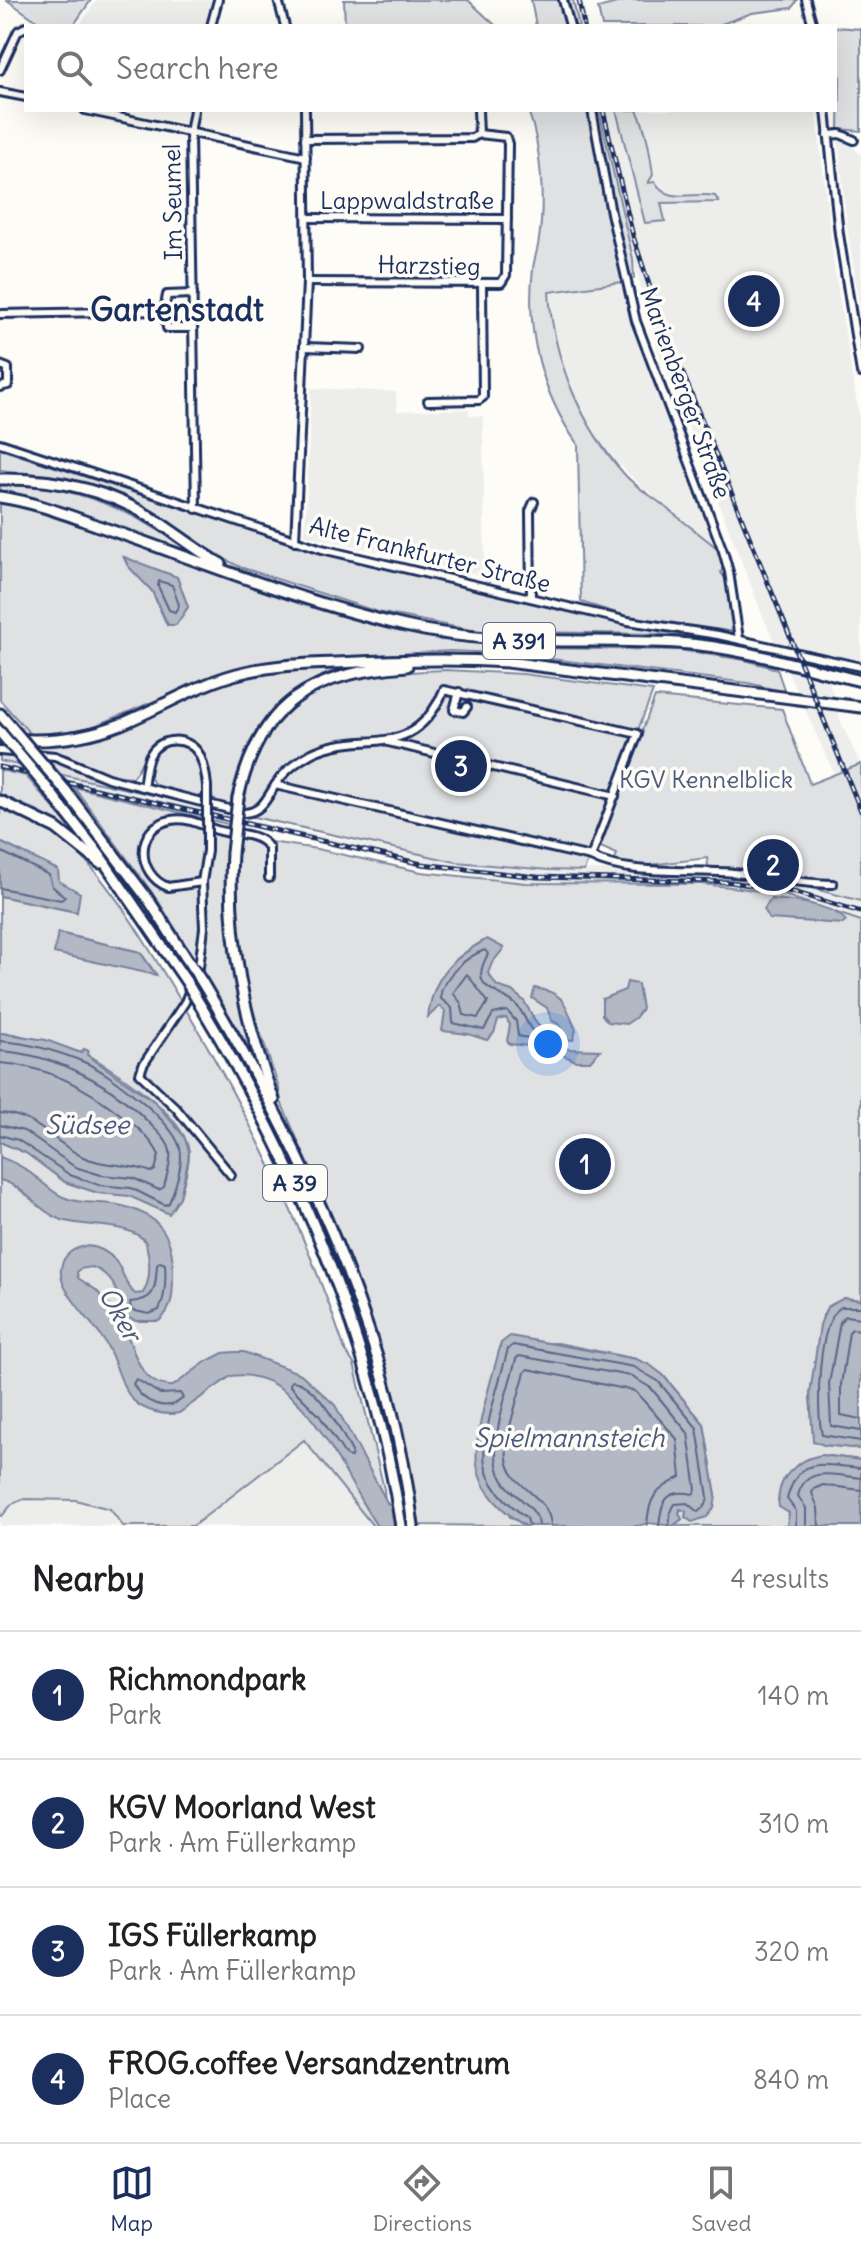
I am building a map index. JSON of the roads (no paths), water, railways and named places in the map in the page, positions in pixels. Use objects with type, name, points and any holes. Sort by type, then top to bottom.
[{"type":"highway","name":"A 391","points":[[0,476],[15,474],[26,479],[73,486],[116,500],[249,578],[346,610],[441,633],[525,642],[681,643],[861,681]]},
{"type":"highway","points":[[0,497],[48,509],[249,578]]},
{"type":"highway","name":"A 391","points":[[0,735],[44,740],[91,733],[123,723],[217,680],[279,666],[432,659],[491,661],[861,707]]},
{"type":"highway","points":[[286,1133],[250,1029],[239,981],[230,905],[238,798],[246,766],[261,735],[282,709],[309,689],[356,671],[491,661]]},
{"type":"highway","name":"A 39","points":[[0,714],[66,791],[150,902],[202,982],[286,1133],[344,1263],[385,1387],[401,1451],[413,1526]]},
{"type":"highway","name":"A 39","points":[[0,735],[47,788],[112,873],[186,981],[241,1075],[294,1181],[338,1286],[370,1379],[401,1526]]},
{"type":"highway","points":[[0,801],[56,828],[112,873]]},
{"type":"street","points":[[278,0],[284,24]]},
{"type":"street","points":[[563,0],[569,24]]},
{"type":"street","points":[[806,1],[812,24]]},
{"type":"street","points":[[212,24],[217,4]]},
{"type":"street","points":[[0,70],[18,31],[24,28]]},
{"type":"street","points":[[0,92],[24,97]]},
{"type":"street","points":[[106,112],[306,157]]},
{"type":"street","name":"Im Seumel","points":[[194,112],[190,133],[196,509]]},
{"type":"street","points":[[295,541],[307,282],[305,112]]},
{"type":"street","points":[[305,139],[472,138],[479,134],[478,112]]},
{"type":"street","name":"Marienberger Straße","points":[[592,112],[611,213],[636,321],[723,551],[739,639]]},
{"type":"street","points":[[826,112],[839,234],[861,373]]},
{"type":"street","name":"Harzstieg","points":[[307,282],[482,285],[496,284],[505,279],[508,140],[503,136],[479,134]]},
{"type":"street","points":[[828,135],[840,134],[854,140]]},
{"type":"street","name":"Lappwaldstraße","points":[[307,218],[507,219]]},
{"type":"street","points":[[428,401],[479,400],[483,397],[482,285]]},
{"type":"street","name":"Im Seumel","points":[[164,311],[167,295],[193,294]]},
{"type":"street","points":[[0,314],[164,311],[167,328],[193,328]]},
{"type":"street","points":[[305,347],[361,349]]},
{"type":"street","points":[[0,365],[8,368],[9,380],[8,385],[0,387]]},
{"type":"street","name":"Alte Frankfurter Straße","points":[[0,443],[295,541],[628,621],[739,639],[861,667]]},
{"type":"street","points":[[531,598],[530,511],[534,502]]},
{"type":"street","points":[[0,751],[44,753],[108,778],[252,813],[260,808],[289,769],[312,753],[330,747],[401,736],[424,722],[435,709],[444,690],[459,692],[638,734],[591,857]]},
{"type":"street","points":[[459,692],[454,710],[463,712],[467,707]]},
{"type":"street","points":[[143,787],[150,755],[161,744],[176,740],[188,744],[197,751],[204,768],[209,811],[202,882],[204,928],[199,967],[185,1002],[140,1074],[176,1108],[231,1175]]},
{"type":"street","points":[[384,741],[615,796]]},
{"type":"street","points":[[275,785],[591,857],[616,867],[732,873],[833,884]]},
{"type":"street","points":[[202,882],[168,887],[150,875],[144,864],[143,852],[148,835],[156,827],[166,821],[184,819],[214,830],[256,838],[269,848],[269,878]]},
{"type":"water","points":[[124,557],[177,577],[188,607],[176,625],[168,625],[152,591],[128,566]]},
{"type":"water","points":[[0,842],[58,870],[59,881],[80,893],[77,912],[0,896]]},
{"type":"water","points":[[771,899],[822,907],[846,921],[843,924],[769,919],[764,909]]},
{"type":"water","points":[[58,933],[140,952],[156,975],[54,953]]},
{"type":"water","points":[[487,939],[504,948],[488,973],[497,986],[512,991],[524,1001],[537,1024],[568,1049],[600,1050],[590,1061],[576,1061],[547,1048],[510,1044],[507,1041],[510,1025],[506,1018],[498,1020],[494,1033],[487,1040],[442,1031],[445,1011],[440,1006],[428,1017],[434,990],[446,970],[464,953]]},
{"type":"water","points":[[627,982],[638,984],[642,1009],[626,1024],[608,1022],[602,1015],[602,999],[625,990]]},
{"type":"water","points":[[535,988],[553,993],[567,1007],[576,1030],[573,1040],[562,1039],[560,1025],[552,1021],[547,1008],[532,998]]},
{"type":"water","name":"Südsee","points":[[0,1033],[46,1040],[81,1053],[84,1049],[89,1051],[87,1055],[155,1102],[184,1136],[189,1151],[180,1197],[169,1214],[129,1196],[98,1193],[65,1182],[26,1153],[0,1142]]},
{"type":"water","name":"Oker","points":[[0,1157],[25,1169],[63,1197],[118,1205],[154,1220],[171,1248],[173,1282],[170,1306],[159,1321],[136,1321],[126,1317],[122,1322],[145,1373],[161,1385],[173,1386],[223,1353],[244,1352],[301,1374],[335,1405],[388,1504],[420,1526],[377,1526],[319,1429],[301,1406],[281,1388],[257,1377],[231,1376],[179,1413],[154,1412],[133,1400],[106,1344],[66,1290],[61,1274],[62,1265],[70,1252],[85,1246],[93,1247],[114,1260],[135,1294],[143,1293],[149,1267],[145,1241],[118,1228],[62,1220],[17,1188],[0,1180]],"holes":[[[92,1267],[112,1282],[117,1294],[121,1307],[114,1311],[96,1290],[78,1278],[80,1269]]]},
{"type":"water","points":[[844,1298],[861,1300],[861,1449],[813,1441],[810,1394],[820,1325],[827,1307]]},
{"type":"water","name":"Spielmannsteich","points":[[510,1336],[636,1359],[663,1375],[704,1424],[716,1496],[714,1508],[707,1517],[692,1522],[685,1517],[686,1511],[680,1509],[682,1519],[673,1526],[648,1523],[638,1526],[526,1526],[502,1508],[483,1484],[477,1452],[481,1421],[501,1343]]},
{"type":"water","points":[[821,1455],[861,1460],[861,1526],[787,1526],[789,1513],[779,1507],[780,1488],[796,1466]]},
{"type":"railway","points":[[579,0],[584,24]]},
{"type":"railway","points":[[603,112],[633,236],[659,315],[861,811]]},
{"type":"railway","points":[[0,767],[422,864],[537,877],[731,882],[793,892],[861,912]]},
{"type":"place","name":"FROG.coffee Versandzentrum","points":[[754,301]]},
{"type":"place","name":"IGS Füllerkamp","points":[[461,766]]},
{"type":"place","name":"KGV Moorland West","points":[[773,865]]},
{"type":"place","name":"Richmondpark","points":[[585,1164]]},
{"type":"district","name":"Gartenstadt","points":[[177,310]]},
{"type":"park label","name":"KGV Kennelblick","points":[[706,780]]}]
